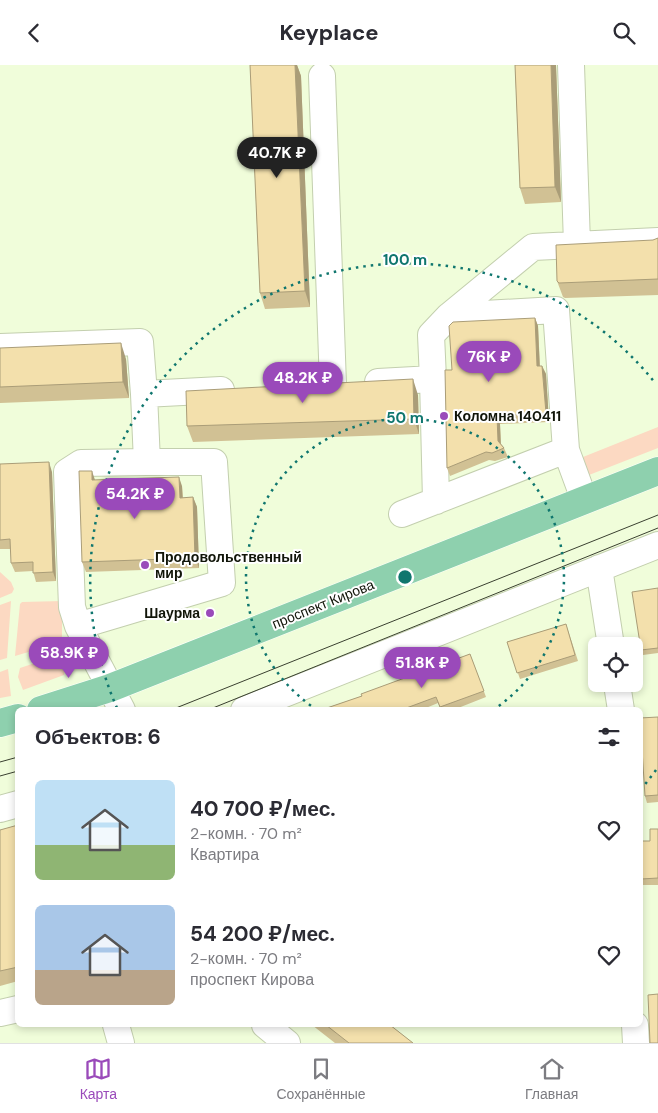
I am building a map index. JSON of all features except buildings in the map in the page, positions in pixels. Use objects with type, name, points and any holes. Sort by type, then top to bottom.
[{"type":"main road","name":"проспект Кирова","points":[[61,707],[116,699],[584,499],[658,471]]},
{"type":"main road","points":[[0,723],[15,718]]},
{"type":"street","points":[[571,65],[577,244]]},
{"type":"street","points":[[322,76],[324,385],[433,379]]},
{"type":"street","points":[[436,501],[431,335],[449,317],[533,247],[658,241]]},
{"type":"street","points":[[449,317],[556,310],[566,450],[584,499]]},
{"type":"street","points":[[0,347],[140,342],[147,463]]},
{"type":"street","points":[[144,393],[244,389]]},
{"type":"street","points":[[402,514],[566,450]]},
{"type":"street","points":[[78,626],[222,583],[214,462],[81,463],[66,472],[72,607],[78,626],[116,699]]},
{"type":"street","points":[[252,707],[658,545]]},
{"type":"street","points":[[599,568],[610,637]]},
{"type":"street","points":[[617,692],[620,707]]},
{"type":"street","points":[[0,809],[15,805]]},
{"type":"street","points":[[0,1013],[15,1010]]},
{"type":"street","points":[[116,1027],[120,1043]]},
{"type":"street","points":[[267,1027],[287,1043]]},
{"type":"street","points":[[635,1027],[636,1043]]},
{"type":"shaded area","points":[[658,427],[658,448],[589,475],[583,457]]},
{"type":"shaded area","points":[[0,572],[11,582],[14,589],[12,593],[0,598]]},
{"type":"shaded area","points":[[11,601],[7,658],[0,660],[0,605]]},
{"type":"shaded area","points":[[62,601],[62,642],[15,656],[20,604],[22,602]]},
{"type":"shaded area","points":[[68,652],[64,675],[23,690],[18,677],[20,668]]},
{"type":"shaded area","points":[[8,669],[11,696],[0,698],[0,672]]},
{"type":"tram line","points":[[178,707],[658,515]]},
{"type":"tram line","points":[[215,707],[658,528]]},
{"type":"tram line","points":[[0,762],[15,758]]},
{"type":"tram line","points":[[0,776],[15,772]]},
{"type":"place","name":"Коломна 140411","points":[[444,416]]},
{"type":"place","name":"Продовольственный мир","points":[[145,565]]},
{"type":"place","name":"Шаурма","points":[[210,613]]}]
